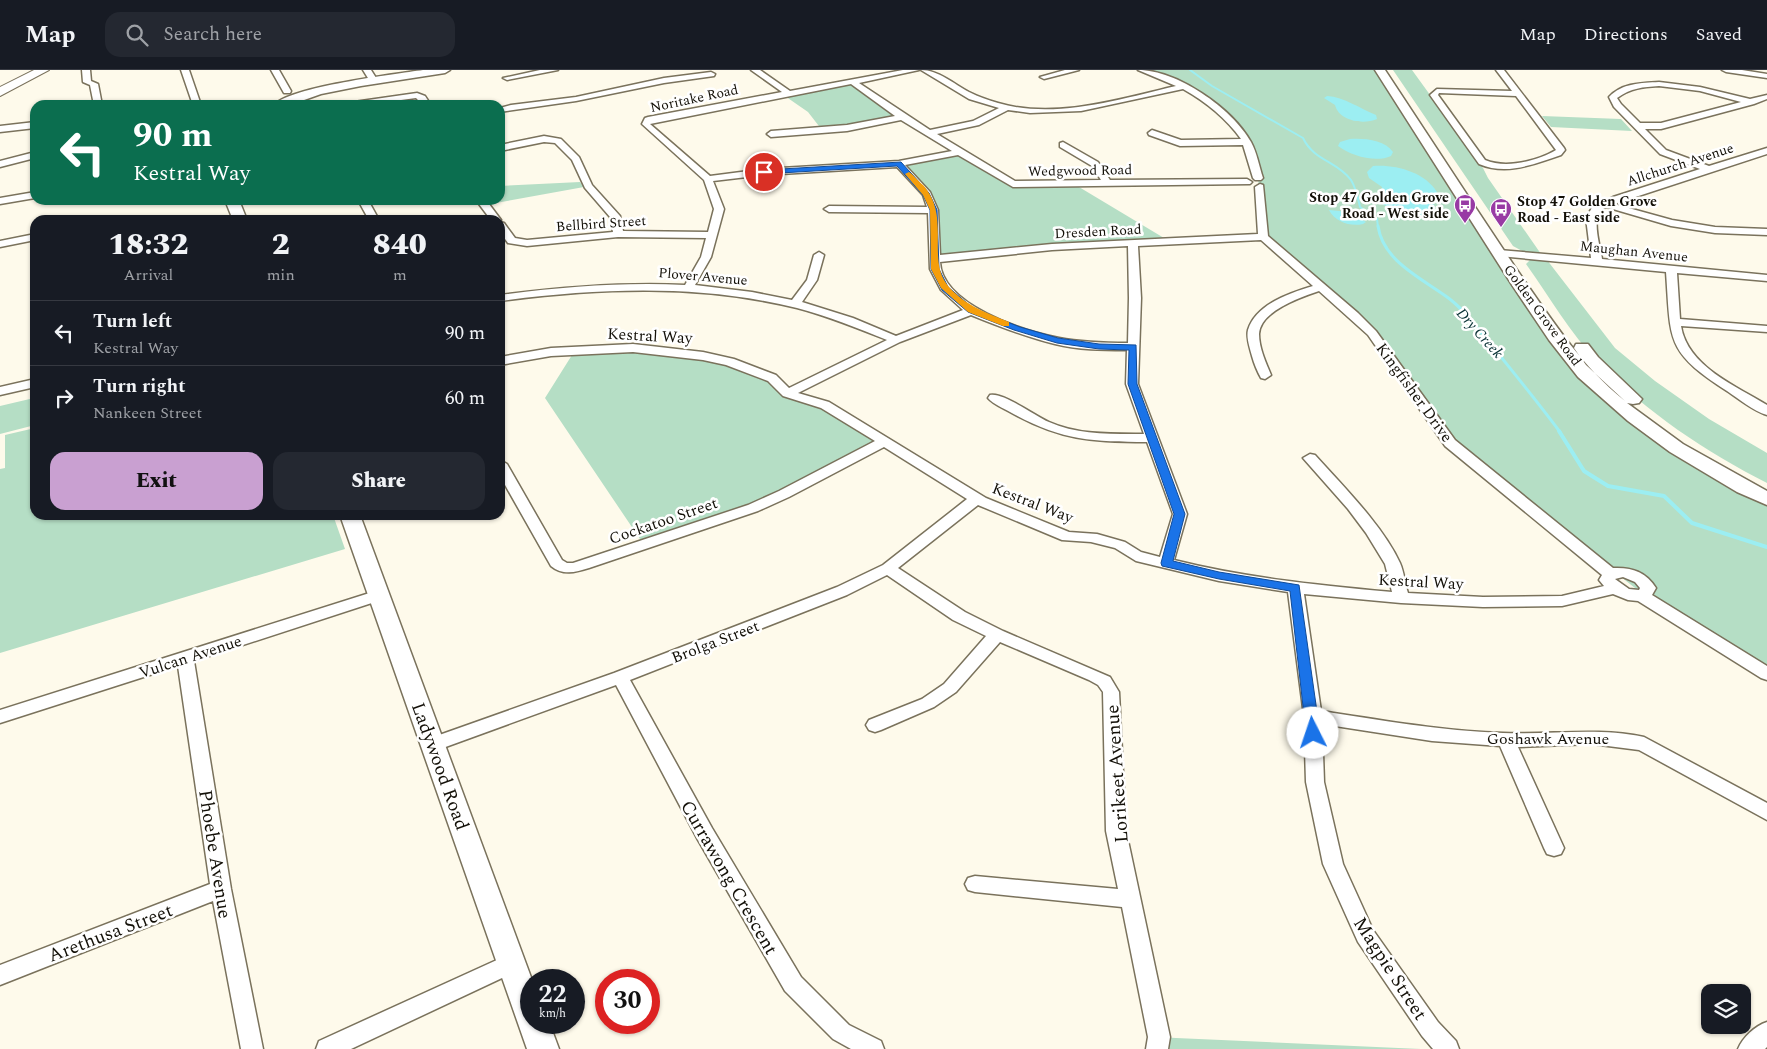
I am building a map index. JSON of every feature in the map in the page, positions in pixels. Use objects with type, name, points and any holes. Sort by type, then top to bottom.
[{"type":"main road","points":[[0,86],[31,70]]},
{"type":"main road","points":[[0,92],[43,70]]},
{"type":"main road","points":[[295,100],[316,93],[374,81],[445,70]]},
{"type":"main road","name":"Golden Grove Road","points":[[1380,70],[1592,361],[1635,402],[1696,446],[1767,488]]},
{"type":"main road","name":"Golden Grove Road","points":[[1391,70],[1505,244],[1564,348],[1594,384],[1635,418],[1693,458],[1767,499]]},
{"type":"main road","name":"Ladywood Road","points":[[352,520],[434,744],[520,990]]},
{"type":"main road","points":[[537,1034],[543,1049]]},
{"type":"street","points":[[86,70],[87,82],[94,84],[97,100]]},
{"type":"street","points":[[185,70],[195,100]]},
{"type":"street","points":[[275,70],[287,91]]},
{"type":"street","points":[[367,70],[374,81]]},
{"type":"street","points":[[507,78],[554,70]]},
{"type":"street","points":[[754,70],[788,93]]},
{"type":"street","name":"Noritake Road","points":[[689,287],[706,257],[719,209],[708,179],[646,124],[648,120],[915,70]]},
{"type":"street","points":[[925,70],[979,100],[1008,108],[1049,111],[1070,110],[1183,87]]},
{"type":"street","points":[[1044,78],[1076,70]]},
{"type":"street","points":[[1142,70],[1183,87],[1220,109],[1246,142],[1264,183],[1263,238]]},
{"type":"street","points":[[1500,70],[1561,150],[1558,153],[1508,167],[1491,167],[1482,162],[1434,96],[1437,91],[1518,94]]},
{"type":"street","points":[[1731,70],[1767,76]]},
{"type":"street","points":[[505,109],[539,103],[563,102],[634,89],[648,83],[710,74]]},
{"type":"street","name":"Wedgwood Road","points":[[853,82],[902,117],[1013,184],[1247,182],[1249,185],[1264,183]]},
{"type":"street","points":[[1708,169],[1663,152],[1617,105],[1613,98],[1617,92],[1628,87],[1658,84],[1728,94],[1751,102]]},
{"type":"street","points":[[382,100],[417,95],[423,100]]},
{"type":"street","points":[[1638,126],[1660,126],[1767,97]]},
{"type":"street","points":[[930,133],[976,123],[1008,108]]},
{"type":"street","points":[[771,134],[847,128],[902,117]]},
{"type":"street","points":[[0,129],[30,126]]},
{"type":"street","points":[[1152,133],[1180,143],[1246,142]]},
{"type":"street","points":[[505,147],[544,139],[558,141],[576,159],[588,186],[614,216],[618,234]]},
{"type":"street","points":[[1063,145],[1095,164],[1107,183]]},
{"type":"street","name":"Allchurch Avenue","points":[[1605,204],[1767,150]]},
{"type":"street","points":[[708,179],[764,172],[899,164],[959,152]]},
{"type":"street","points":[[0,164],[30,156]]},
{"type":"street","points":[[899,164],[927,194],[933,210],[935,269],[945,288],[971,310],[1057,341],[1099,346],[1133,347]]},
{"type":"street","points":[[0,201],[30,196]]},
{"type":"street","points":[[1597,261],[1591,218],[1596,208],[1605,204],[1671,223],[1715,230],[1767,232]]},
{"type":"street","points":[[829,209],[933,210]]},
{"type":"street","name":"Bellbird Street","points":[[505,232],[512,241],[527,243],[618,234],[711,235]]},
{"type":"street","points":[[0,244],[30,238]]},
{"type":"street","name":"Dresden Road","points":[[935,259],[1052,247],[1263,238]]},
{"type":"street","name":"Kingfisher Drive","points":[[1263,238],[1372,333],[1450,443],[1612,581]]},
{"type":"street","points":[[1133,244],[1135,298],[1132,384],[1180,514],[1166,563]]},
{"type":"street","name":"Maughan Avenue","points":[[1505,244],[1597,261],[1671,270],[1767,278]]},
{"type":"street","points":[[795,304],[812,280],[819,255]]},
{"type":"street","points":[[1671,270],[1675,322],[1681,345],[1696,363],[1767,411]]},
{"type":"street","name":"Plover Avenue","points":[[505,297],[599,287],[689,287],[748,294],[795,304],[869,327],[896,340]]},
{"type":"street","points":[[1264,375],[1254,340],[1254,330],[1265,312],[1298,293],[1320,287]]},
{"type":"street","points":[[788,393],[896,340],[971,310]]},
{"type":"street","points":[[1675,322],[1767,329]]},
{"type":"street","name":"Kestral Way","points":[[505,360],[551,352],[633,348],[712,358],[759,372],[772,378],[788,393],[825,406],[976,499],[1067,537],[1092,536],[1120,545],[1136,556],[1219,576],[1295,588],[1401,598],[1483,602],[1562,601],[1612,581],[1625,572],[1640,578],[1648,588],[1642,596],[1767,674]]},
{"type":"street","points":[[0,391],[30,384]]},
{"type":"street","points":[[994,398],[1058,430],[1072,434],[1116,438],[1153,438]]},
{"type":"street","name":"Cockatoo Street","points":[[505,473],[556,564],[560,567],[569,568],[584,565],[753,508],[784,494],[883,442]]},
{"type":"street","points":[[1310,458],[1353,506],[1378,540],[1393,564],[1401,598]]},
{"type":"street","name":"Brolga Street","points":[[434,744],[620,677],[842,591],[888,568],[976,499]]},
{"type":"street","name":"Lorikeet Avenue","points":[[888,568],[959,616],[997,635],[1095,676],[1104,681],[1111,692],[1116,831],[1159,1037],[1157,1049]]},
{"type":"street","name":"Magpie Street","points":[[1295,588],[1312,716],[1315,782],[1333,864],[1365,936],[1430,1030],[1448,1049]]},
{"type":"street","name":"Vulcan Avenue","points":[[0,717],[379,595]]},
{"type":"street","points":[[875,726],[928,703],[950,688],[997,635]]},
{"type":"street","name":"Phoebe Avenue","points":[[185,658],[221,888],[252,1049]]},
{"type":"street","name":"Currawong Crescent","points":[[620,677],[705,834],[762,934],[794,984],[841,1032],[872,1049]]},
{"type":"street","name":"Goshawk Avenue","points":[[1312,716],[1456,737],[1506,740],[1603,736],[1623,738],[1644,744],[1767,812]]},
{"type":"street","points":[[1506,740],[1554,848]]},
{"type":"street","points":[[975,884],[1130,899]]},
{"type":"street","name":"Arethusa Street","points":[[0,975],[221,888]]},
{"type":"street","points":[[326,1049],[510,964]]},
{"type":"street","points":[[1749,1049],[1767,1032]]},
{"type":"green space","points":[[1142,70],[1380,70],[1563,348],[1635,418],[1767,499],[1767,673],[1644,595],[1450,443],[1372,333],[1263,237],[1258,178],[1246,142],[1220,109],[1183,87]]},
{"type":"green space","points":[[1393,70],[1412,70],[1483,168],[1541,254],[1524,252],[1513,246]]},
{"type":"green space","points":[[853,82],[902,117],[822,130],[808,112],[782,94]]},
{"type":"green space","points":[[1542,116],[1621,119],[1632,131],[1551,127]]},
{"type":"green space","points":[[959,152],[1013,184],[1074,184],[1169,241],[935,259],[927,194],[899,164]]},
{"type":"green space","points":[[580,182],[584,187],[505,201],[505,186]]},
{"type":"green space","points":[[1531,259],[1547,260],[1615,348],[1655,381],[1709,419],[1767,453],[1767,483],[1722,458],[1678,430],[1636,398],[1598,362],[1569,327],[1526,264]]},
{"type":"green space","points":[[633,348],[730,362],[808,400],[883,442],[784,494],[644,545],[545,398],[572,355],[573,350]]},
{"type":"green space","points":[[30,399],[30,426],[0,434],[0,406]]},
{"type":"green space","points":[[30,429],[30,520],[335,520],[345,549],[0,653],[0,469],[5,468],[5,435]]},
{"type":"green space","points":[[1159,1037],[1176,1038],[1421,1049],[1157,1049]]},
{"type":"water","points":[[1327,96],[1340,99],[1376,115],[1377,119],[1365,122],[1346,118],[1341,115],[1335,105],[1324,98]]},
{"type":"water","points":[[1350,139],[1380,142],[1393,152],[1391,156],[1385,158],[1371,159],[1343,150],[1338,146],[1340,142]]},
{"type":"water","points":[[1373,166],[1400,168],[1425,179],[1437,192],[1433,202],[1435,208],[1429,213],[1418,214],[1394,209],[1380,203],[1376,200],[1382,194],[1382,187],[1369,178],[1367,172]]},
{"type":"water","points":[[1329,210],[1349,212],[1366,222],[1358,225],[1344,223],[1335,218]]},
{"type":"waterway","name":"Dry Creek","points":[[1190,70],[1212,86],[1303,138],[1313,152],[1339,169],[1351,180],[1356,190],[1360,207],[1377,219],[1378,227]]},
{"type":"waterway","name":"Dry Creek","points":[[1378,226],[1381,238],[1395,259],[1447,297],[1464,313],[1560,432]]},
{"type":"waterway","name":"Dry Creek","points":[[1559,431],[1584,471],[1608,486],[1664,496],[1692,523],[1767,547]]},
{"type":"slow traffic","points":[[909,174],[927,194],[933,210],[935,269],[945,288],[971,310],[1006,324]]},
{"type":"place","name":"Stop 47 Golden Grove Road - West side","points":[[1465,224]]},
{"type":"place","name":"Stop 47 Golden Grove Road - East side","points":[[1501,228]]},
{"type":"route","points":[[764,172],[899,164],[927,194],[933,210],[935,269],[945,288],[971,310],[1057,341],[1099,346],[1133,347],[1132,384],[1180,514],[1166,563],[1219,576],[1295,588],[1313,733]]}]
